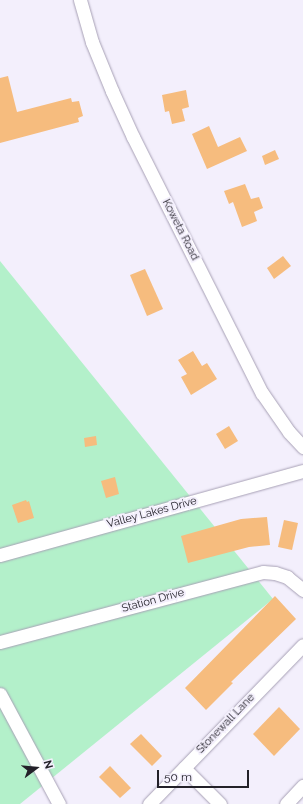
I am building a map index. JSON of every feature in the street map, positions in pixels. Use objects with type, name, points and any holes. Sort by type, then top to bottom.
[{"type":"street","name":"Koweta Road","points":[[80,0],[92,42],[133,137],[262,393],[289,432],[303,447]]},
{"type":"street","name":"Valley Lakes Drive","points":[[0,555],[303,471]]},
{"type":"street","name":"Station Drive","points":[[0,642],[263,572],[275,573],[287,577],[303,590]]},
{"type":"street","name":"Stonewall Lane","points":[[149,804],[303,645]]},
{"type":"street","points":[[0,694],[59,804]]},
{"type":"street","points":[[184,768],[220,804]]},
{"type":"street","points":[[286,804],[303,786]]},
{"type":"green space","points":[[0,261],[273,599],[20,804],[0,804]]},
{"type":"building","points":[[8,76],[17,112],[71,98],[72,102],[79,101],[83,116],[78,118],[79,122],[0,143],[0,78]]},
{"type":"building","points":[[186,90],[189,107],[182,109],[185,121],[172,124],[169,111],[165,112],[162,95]]},
{"type":"building","points":[[209,126],[218,147],[240,137],[247,151],[207,169],[192,134]]},
{"type":"building","points":[[275,150],[279,159],[265,165],[262,156]]},
{"type":"building","points":[[245,184],[251,199],[259,197],[263,208],[254,212],[257,221],[242,227],[233,202],[229,204],[224,191]]},
{"type":"building","points":[[283,256],[291,266],[274,279],[267,268]]},
{"type":"building","points":[[145,269],[163,309],[147,316],[130,275]]},
{"type":"building","points":[[193,351],[202,366],[207,363],[217,379],[191,395],[181,377],[187,374],[178,360]]},
{"type":"building","points":[[229,426],[238,441],[225,449],[216,434]]},
{"type":"building","points":[[96,436],[97,445],[85,447],[84,438]]},
{"type":"building","points":[[115,477],[119,494],[106,498],[101,481]]},
{"type":"building","points":[[26,500],[27,502],[29,501],[34,518],[18,523],[12,505]]},
{"type":"building","points":[[267,517],[270,545],[249,547],[188,563],[181,536],[241,519]]},
{"type":"building","points":[[284,520],[298,523],[292,550],[278,547]]},
{"type":"building","points":[[275,596],[296,619],[231,682],[233,683],[206,710],[185,688]]},
{"type":"building","points":[[279,707],[300,729],[274,756],[253,734]]},
{"type":"building","points":[[141,734],[162,756],[152,766],[130,744]]},
{"type":"building","points":[[110,766],[131,788],[120,798],[99,777]]}]
